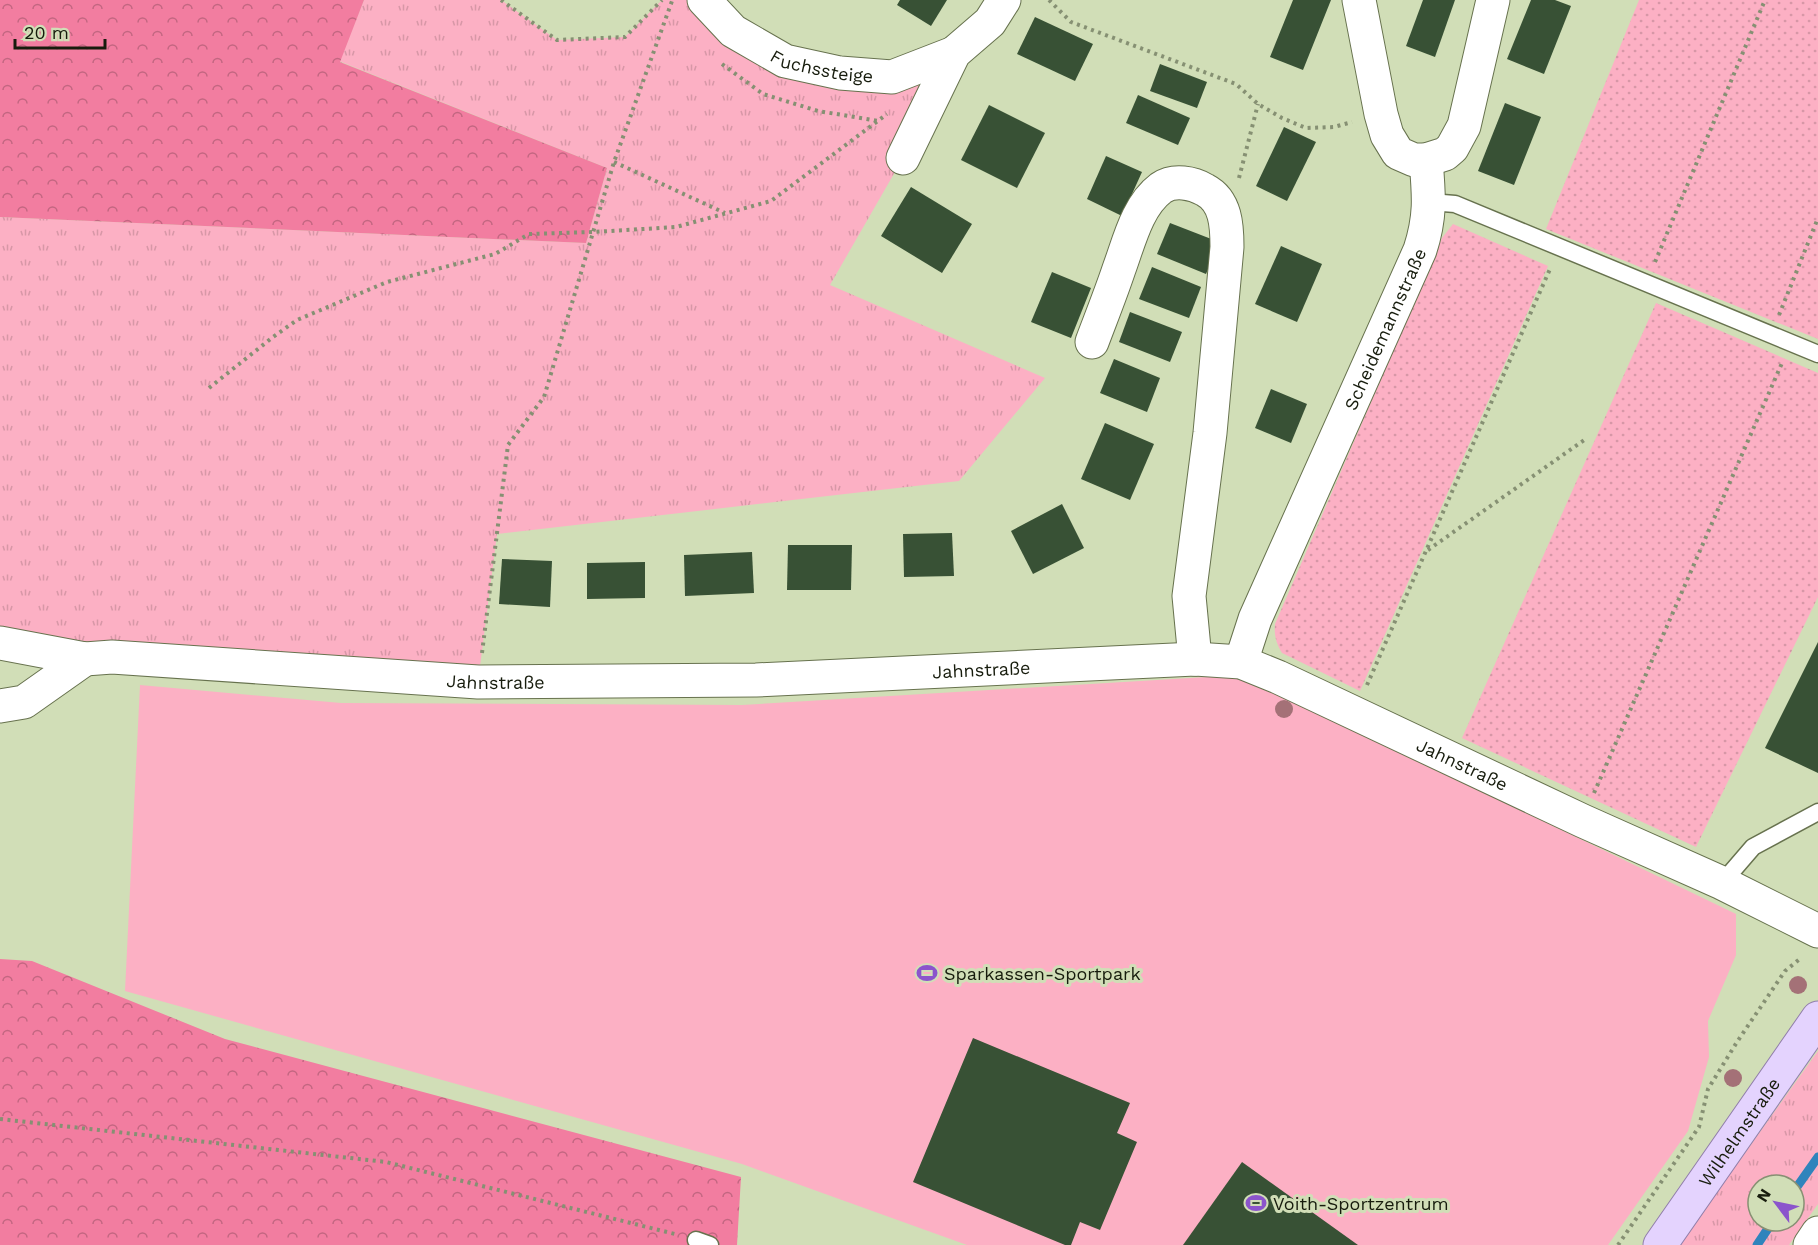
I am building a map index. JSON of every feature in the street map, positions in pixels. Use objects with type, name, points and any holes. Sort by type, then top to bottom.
[{"type":"main road","name":"Wilhelmstraße","points":[[1660,1245],[1818,1018]]},
{"type":"street","name":"Fuchssteige","points":[[704,0],[733,31],[785,61],[840,73],[892,78],[954,53]]},
{"type":"street","points":[[903,158],[954,53],[990,22],[1004,0]]},
{"type":"street","points":[[1359,0],[1387,135],[1398,153],[1414,160],[1426,160],[1445,154],[1452,148],[1464,126],[1493,0]]},
{"type":"street","name":"Scheidemannstraße","points":[[1241,662],[1255,619],[1413,269],[1425,235],[1430,202],[1426,160]]},
{"type":"street","points":[[1092,342],[1134,227],[1148,201],[1162,187],[1177,182],[1207,191],[1220,204],[1227,223],[1227,246],[1210,433],[1189,596],[1195,659]]},
{"type":"street","name":"Jahnstraße","points":[[0,643],[85,659],[112,657],[478,682],[756,680],[1195,659],[1241,662],[1278,677],[1583,821],[1722,883],[1810,944]]},
{"type":"street","points":[[0,706],[24,702],[85,659]]},
{"type":"street","points":[[1810,1245],[1818,1233]]},
{"type":"lane","points":[[1430,202],[1455,204],[1818,354]]},
{"type":"lane","points":[[1722,883],[1753,847],[1818,812]]},
{"type":"path","points":[[501,0],[557,40],[625,37],[662,0]]},
{"type":"path","points":[[478,682],[508,445],[543,397],[614,162],[672,0]]},
{"type":"path","points":[[1049,0],[1071,22],[1236,84],[1258,104],[1306,128],[1334,127],[1381,114]]},
{"type":"path","points":[[1647,282],[1765,0]]},
{"type":"path","points":[[1227,223],[1258,104]]},
{"type":"path","points":[[209,388],[273,337],[297,321],[387,282],[495,254],[530,234],[676,227],[771,201],[888,113]]},
{"type":"path","points":[[614,162],[726,213]]},
{"type":"path","points":[[1772,334],[1818,218]]},
{"type":"path","points":[[1354,713],[1560,247]]},
{"type":"path","points":[[1583,821],[1791,343]]},
{"type":"path","points":[[1426,552],[1587,438]]},
{"type":"path","points":[[1618,1245],[1699,1127],[1708,1089],[1737,1042],[1785,971],[1810,944]]},
{"type":"path","points":[[0,1119],[386,1162],[704,1242]]},
{"type":"green space","points":[[0,0],[364,0],[340,62],[607,168],[586,243],[0,217]]},
{"type":"green space","points":[[364,0],[501,0],[557,40],[625,37],[662,0],[704,0],[840,73],[954,53],[903,158],[830,285],[1045,378],[959,481],[497,534],[478,682],[0,643],[0,217],[586,243],[607,168],[339,61]]},
{"type":"green space","points":[[1639,0],[1818,0],[1818,339],[1546,229]]},
{"type":"green space","points":[[1453,224],[1548,266],[1360,691],[1282,653],[1276,639],[1275,624],[1442,238]]},
{"type":"green space","points":[[1656,303],[1818,373],[1818,597],[1696,847],[1462,738]]},
{"type":"green space","name":"Sparkassen-Sportpark","points":[[1240,675],[1736,914],[1736,955],[1708,1021],[1709,1057],[1688,1131],[1608,1245],[967,1245],[742,1164],[125,991],[140,685],[341,703],[742,705]]},
{"type":"green space","points":[[0,959],[32,961],[225,1039],[741,1177],[737,1245],[0,1245]]},
{"type":"green space","points":[[1818,1051],[1818,1204],[1806,1221],[1806,1173],[1746,1173],[1746,1233],[1797,1233],[1789,1245],[1679,1245]]},
{"type":"building","points":[[900,0],[947,0],[931,26],[897,5]]},
{"type":"building","points":[[1293,0],[1331,0],[1303,70],[1270,57]]},
{"type":"building","points":[[1423,0],[1455,0],[1435,57],[1406,46]]},
{"type":"building","points":[[1531,0],[1555,0],[1571,6],[1544,74],[1507,59]]},
{"type":"building","points":[[1035,17],[1093,44],[1075,81],[1017,54]]},
{"type":"building","points":[[1160,64],[1207,82],[1197,108],[1150,91]]},
{"type":"building","points":[[1138,95],[1190,118],[1178,145],[1126,123]]},
{"type":"building","points":[[1505,103],[1541,117],[1514,185],[1478,171]]},
{"type":"building","points":[[989,105],[1045,133],[1017,188],[961,160]]},
{"type":"building","points":[[1284,127],[1316,142],[1287,201],[1256,186]]},
{"type":"building","points":[[1106,156],[1142,172],[1122,216],[1087,199]]},
{"type":"building","points":[[911,187],[972,224],[942,273],[881,236]]},
{"type":"building","points":[[1170,223],[1219,242],[1206,274],[1157,254]]},
{"type":"building","points":[[1281,246],[1322,264],[1297,322],[1255,304]]},
{"type":"building","points":[[1152,267],[1201,287],[1189,318],[1139,299]]},
{"type":"building","points":[[1052,272],[1091,288],[1071,338],[1031,322]]},
{"type":"building","points":[[1130,312],[1182,332],[1170,362],[1119,342]]},
{"type":"building","points":[[1114,359],[1160,378],[1147,412],[1100,393]]},
{"type":"building","points":[[1271,389],[1307,404],[1291,443],[1255,428]]},
{"type":"building","points":[[1105,423],[1154,444],[1130,500],[1081,479]]},
{"type":"building","points":[[1062,504],[1084,548],[1033,574],[1011,531]]},
{"type":"building","points":[[952,533],[954,576],[904,577],[903,534]]},
{"type":"building","points":[[788,545],[852,545],[851,590],[787,590]]},
{"type":"building","points":[[752,552],[754,593],[685,596],[684,555]]},
{"type":"building","points":[[502,559],[552,561],[550,607],[499,604]]},
{"type":"building","points":[[645,562],[645,598],[587,599],[587,563]]},
{"type":"building","points":[[1818,642],[1818,773],[1765,748]]},
{"type":"building","points":[[973,1038],[1130,1103],[1117,1133],[1137,1142],[1100,1230],[1080,1222],[1071,1245],[1065,1245],[913,1182]]},
{"type":"building","name":"Voith-Sportzentrum","points":[[1242,1162],[1358,1245],[1183,1245]]},
{"type":"waterway","points":[[1806,1174],[1818,1157]]},
{"type":"waterway","points":[[1757,1245],[1765,1233]]},
{"type":"place","name":"Sparkassen-Sportpark","points":[[927,973]]},
{"type":"place","name":"Voith-Sportzentrum","points":[[1256,1203]]}]
